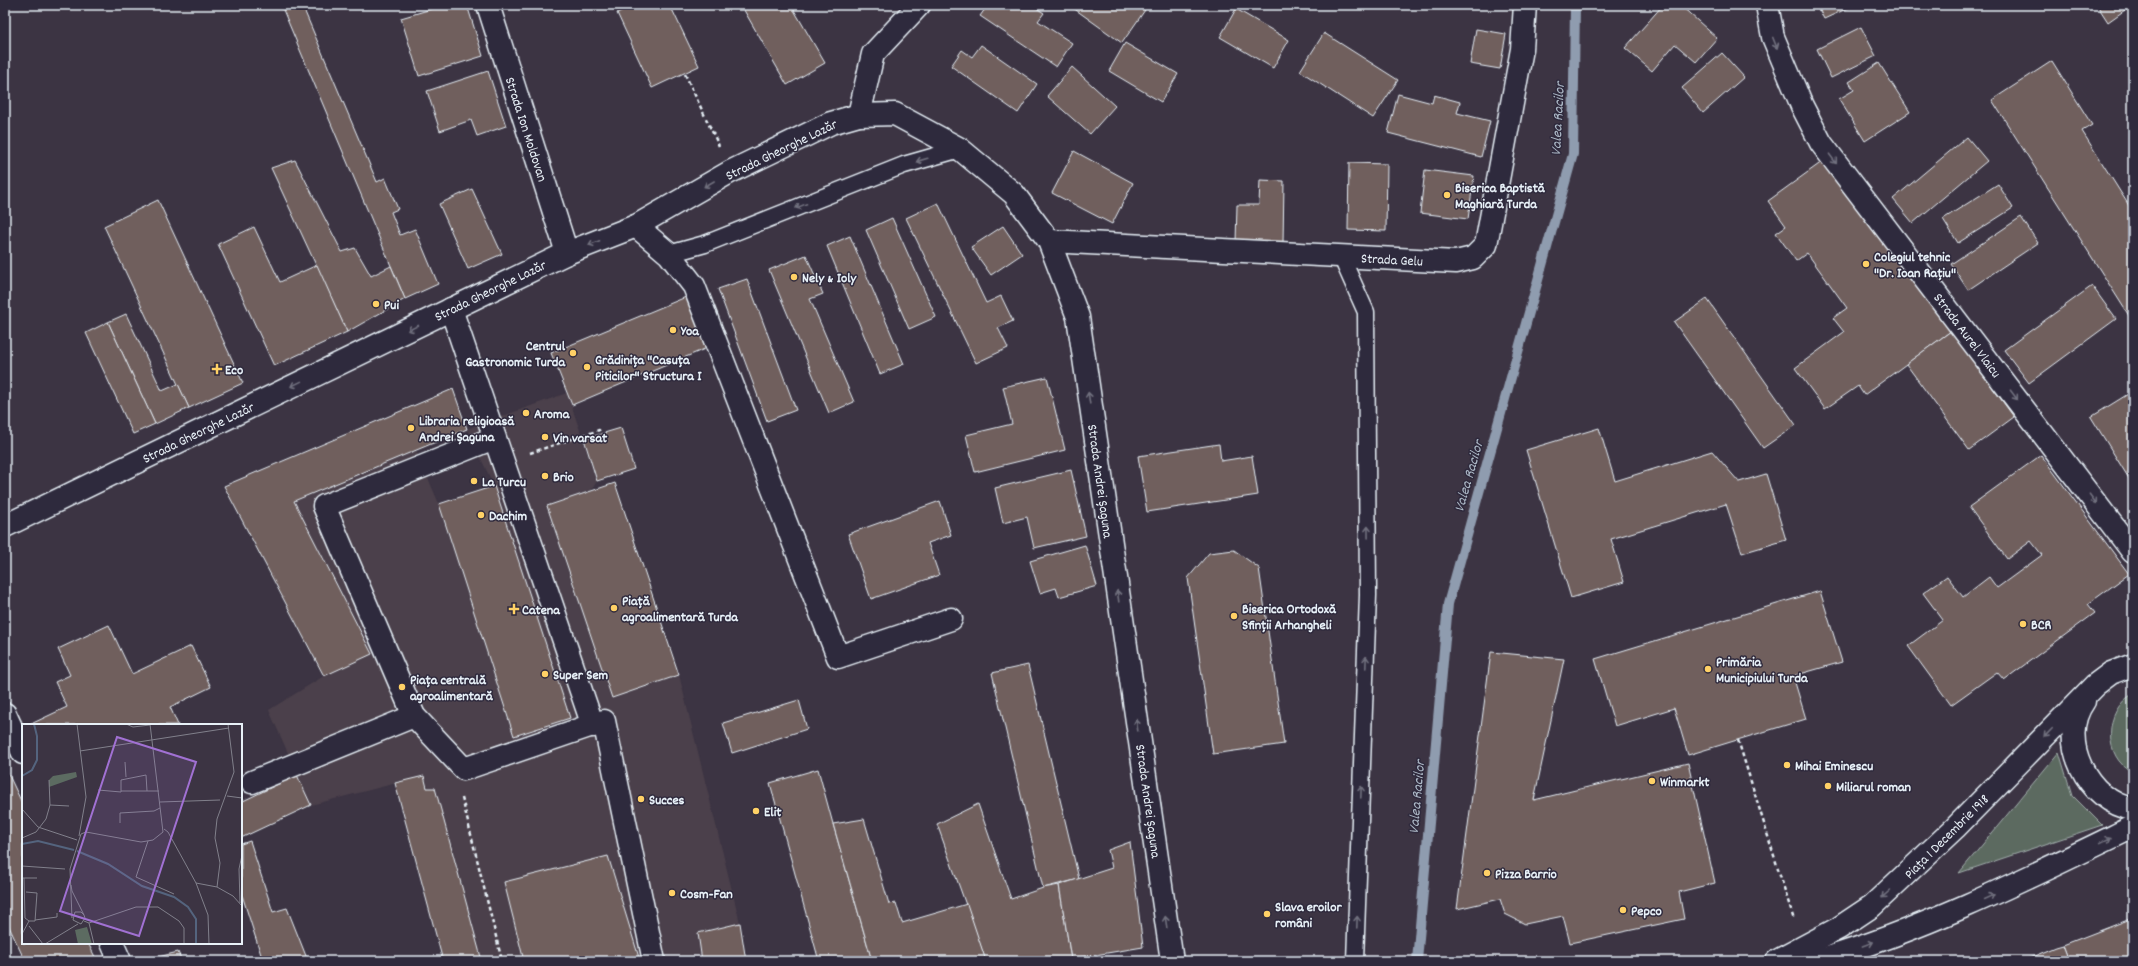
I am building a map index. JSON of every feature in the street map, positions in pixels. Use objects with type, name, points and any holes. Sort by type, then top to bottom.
[{"type":"street","name":"Strada Ion Moldovan","points":[[488,5],[567,253]]},
{"type":"street","points":[[859,115],[873,54],[919,5]]},
{"type":"street","name":"Strada Gelu","points":[[1048,241],[1456,262],[1473,258],[1486,245],[1522,50],[1525,5]]},
{"type":"street","name":"Strada Aurel Vlaicu","points":[[1767,5],[1773,37],[1802,106],[1822,143],[2133,552]]},
{"type":"street","name":"Strada Andrei Șaguna","points":[[859,115],[895,114],[960,149],[1014,194],[1048,241],[1078,317],[1172,961]]},
{"type":"street","name":"Strada Gheorghe Lazăr","points":[[5,526],[567,253],[636,226],[730,172],[832,123],[859,115]]},
{"type":"street","points":[[636,226],[669,254],[694,286],[838,657],[951,619]]},
{"type":"street","points":[[451,309],[593,726]]},
{"type":"street","points":[[494,438],[324,506],[414,716],[464,769],[593,726],[604,720],[654,961]]},
{"type":"street","name":"Piața 1 Decembrie 1918","points":[[1810,954],[1839,928],[1872,906],[1912,870],[2095,685],[2110,673],[2133,664]]},
{"type":"street","name":"Piața 1 Decembrie 1918","points":[[2095,685],[2080,706],[2074,730],[2076,755],[2086,778],[2103,796],[2125,808],[2133,809]]},
{"type":"street","points":[[5,714],[22,751]]},
{"type":"street","points":[[252,782],[414,716]]},
{"type":"street","name":"Piața 1 Decembrie 1918","points":[[1777,961],[1890,936],[1986,898],[2133,827]]},
{"type":"street","points":[[112,944],[120,961]]},
{"type":"lane","points":[[669,254],[705,244],[904,165],[960,149]]},
{"type":"lane","points":[[1341,256],[1366,312],[1368,595],[1355,961]]},
{"type":"path","points":[[685,74],[713,133]]},
{"type":"path","points":[[503,462],[599,430],[600,434]]},
{"type":"path","points":[[1738,740],[1810,954]]},
{"type":"path","points":[[464,769],[460,794],[502,961]]},
{"type":"shaded area","name":"Piața centrală agroalimentară","points":[[567,393],[597,481],[591,491],[547,506],[612,697],[679,675],[740,923],[699,933],[702,961],[482,961],[435,788],[427,788],[424,776],[311,805],[269,710],[324,676],[372,654],[294,501],[416,450],[439,504],[514,735],[569,718],[494,486],[467,429]]},
{"type":"green space","points":[[2133,694],[2133,772],[2123,765],[2116,756],[2110,733],[2116,711],[2123,701]]},
{"type":"green space","points":[[2059,752],[2072,795],[2102,825],[1959,873]]},
{"type":"building","points":[[281,5],[302,5],[377,182],[385,178],[398,209],[391,212],[400,235],[415,229],[438,284],[405,299]]},
{"type":"building","points":[[438,5],[467,5],[483,56],[419,76],[401,18],[438,7]]},
{"type":"building","points":[[633,5],[670,5],[699,66],[652,88],[617,13]]},
{"type":"building","points":[[741,5],[791,5],[825,63],[787,85]]},
{"type":"building","points":[[988,5],[1032,5],[1044,13],[1038,21],[1072,43],[1056,67],[980,16]]},
{"type":"building","points":[[1069,5],[1139,5],[1145,10],[1122,43]]},
{"type":"building","points":[[1663,5],[1680,5],[1717,38],[1696,62],[1675,44],[1652,71],[1625,48]]},
{"type":"building","points":[[1817,5],[1855,5],[1824,19]]},
{"type":"building","points":[[2097,5],[2132,5],[2108,22]]},
{"type":"building","points":[[1236,9],[1289,40],[1273,68],[1220,37]]},
{"type":"building","points":[[1861,27],[1876,56],[1831,78],[1817,49]]},
{"type":"building","points":[[1476,29],[1506,34],[1500,69],[1470,64]]},
{"type":"building","points":[[1324,33],[1398,80],[1373,118],[1300,71]]},
{"type":"building","points":[[1125,43],[1178,74],[1161,102],[1109,71]]},
{"type":"building","points":[[981,45],[1037,84],[1018,113],[951,66],[962,50],[972,57]]},
{"type":"building","points":[[1722,53],[1744,77],[1703,113],[1682,88]]},
{"type":"building","points":[[2052,61],[2092,125],[2082,131],[2133,212],[2133,322],[1992,100]]},
{"type":"building","points":[[1879,63],[1910,112],[1865,141],[1839,99],[1854,90],[1849,82]]},
{"type":"building","points":[[1072,67],[1115,106],[1090,134],[1047,96]]},
{"type":"building","points":[[488,71],[506,126],[477,136],[471,120],[440,131],[427,91]]},
{"type":"building","points":[[1398,94],[1432,103],[1434,95],[1460,102],[1457,113],[1490,121],[1481,157],[1388,133]]},
{"type":"building","points":[[1967,137],[1987,161],[1913,223],[1893,199]]},
{"type":"building","points":[[1074,151],[1133,183],[1112,224],[1052,193]]},
{"type":"building","points":[[1826,159],[1951,331],[1864,395],[1858,386],[1825,409],[1795,368],[1844,332],[1833,318],[1847,308],[1807,253],[1796,261],[1776,233],[1786,226],[1768,201]]},
{"type":"building","points":[[295,160],[342,252],[355,248],[371,276],[391,266],[405,299],[347,332],[271,168]]},
{"type":"building","points":[[1349,163],[1387,164],[1386,231],[1348,230]]},
{"type":"building","name":"Biserica Baptistă Maghiară Turda","points":[[1425,170],[1474,176],[1468,219],[1420,213]]},
{"type":"building","points":[[1260,180],[1284,181],[1283,243],[1236,242],[1237,205],[1259,205]]},
{"type":"building","points":[[1998,184],[2013,208],[1958,243],[1943,219]]},
{"type":"building","points":[[472,189],[502,254],[468,269],[439,204]]},
{"type":"building","points":[[158,200],[243,383],[189,408],[104,226]]},
{"type":"building","points":[[938,203],[986,303],[1001,296],[1013,321],[998,328],[1008,348],[976,363],[906,218]]},
{"type":"building","points":[[2021,217],[2038,243],[1968,290],[1951,264]]},
{"type":"building","points":[[892,218],[936,317],[909,329],[866,230]]},
{"type":"building","points":[[1003,226],[1022,254],[991,275],[971,247]]},
{"type":"building","points":[[254,227],[280,282],[317,265],[347,332],[274,366],[218,244]]},
{"type":"building","points":[[850,236],[904,364],[880,374],[827,246]]},
{"type":"building","points":[[806,255],[823,294],[810,299],[854,402],[829,413],[769,270]]},
{"type":"building","points":[[747,279],[796,410],[767,421],[718,289]]},
{"type":"building","points":[[2092,286],[2116,319],[2029,383],[2004,350]]},
{"type":"building","points":[[686,297],[707,348],[572,405],[551,353]]},
{"type":"building","points":[[1707,299],[1796,425],[1763,448],[1674,322]]},
{"type":"building","points":[[126,314],[162,391],[178,384],[189,408],[155,424],[108,322]]},
{"type":"building","points":[[108,322],[155,424],[133,434],[86,333]]},
{"type":"building","points":[[1951,331],[2014,417],[1969,450],[1906,364]]},
{"type":"building","points":[[1047,377],[1065,450],[975,472],[966,435],[1012,424],[1003,387]]},
{"type":"building","points":[[453,389],[467,429],[294,501],[372,654],[324,676],[224,486]]},
{"type":"building","points":[[2133,391],[2133,485],[2091,417]]},
{"type":"building","points":[[621,428],[634,469],[597,481],[584,439]]},
{"type":"building","points":[[1599,428],[1615,481],[1712,451],[1739,482],[1766,474],[1786,540],[1742,553],[1726,504],[1611,539],[1624,582],[1571,598],[1526,450]]},
{"type":"building","points":[[1219,444],[1221,461],[1252,456],[1258,495],[1147,512],[1138,456]]},
{"type":"building","points":[[2041,455],[2129,574],[2088,604],[2095,613],[2004,680],[1997,672],[1951,705],[1908,646],[1943,620],[1923,593],[1947,576],[1963,597],[1989,577],[1997,588],[2042,555],[2031,541],[2007,559],[1969,507]]},
{"type":"building","points":[[1071,470],[1086,536],[1034,548],[1027,517],[1003,523],[995,488]]},
{"type":"building","points":[[615,483],[679,675],[612,698],[547,506]]},
{"type":"building","points":[[494,486],[570,718],[514,736],[439,504]]},
{"type":"building","points":[[940,501],[951,535],[928,543],[939,575],[871,599],[848,534]]},
{"type":"building","points":[[1085,545],[1097,586],[1059,597],[1056,588],[1040,593],[1030,561]]},
{"type":"building","points":[[1234,550],[1259,568],[1284,744],[1213,754],[1188,578],[1209,553]]},
{"type":"building","name":"Primăria Municipiului Turda","points":[[1820,591],[1842,662],[1793,676],[1806,719],[1688,755],[1674,708],[1615,726],[1595,659]]},
{"type":"building","points":[[109,625],[132,674],[191,646],[211,687],[170,707],[178,724],[31,724],[67,707],[55,682],[70,675],[58,649]]},
{"type":"building","name":"Winmarkt","points":[[1491,652],[1564,659],[1534,800],[1688,763],[1715,883],[1679,892],[1684,919],[1570,943],[1563,916],[1525,924],[1505,914],[1500,899],[1457,909]]},
{"type":"building","points":[[1028,665],[1079,879],[1043,888],[992,673]]},
{"type":"building","points":[[799,700],[807,729],[732,753],[723,723]]},
{"type":"building","points":[[5,767],[22,803],[22,944],[88,944],[97,961],[25,961],[5,918]]},
{"type":"building","points":[[818,769],[872,961],[819,961],[770,783]]},
{"type":"building","points":[[297,775],[311,805],[242,838],[242,802]]},
{"type":"building","points":[[424,776],[427,788],[435,788],[482,961],[443,961],[395,783]]},
{"type":"building","points":[[978,804],[1011,899],[1043,888],[1059,885],[1071,959],[1063,961],[986,961],[937,824]]},
{"type":"building","points":[[864,819],[889,904],[896,903],[902,923],[967,904],[986,961],[872,961],[833,824]]},
{"type":"building","points":[[250,841],[273,912],[287,908],[308,961],[263,961],[242,895],[242,844]]},
{"type":"building","points":[[1130,842],[1143,947],[1071,959],[1059,885],[1112,868],[1108,850]]},
{"type":"building","points":[[608,856],[640,961],[524,961],[504,882]]},
{"type":"building","points":[[2133,918],[2133,961],[2069,961],[2063,945]]},
{"type":"building","points":[[740,923],[746,961],[702,961],[698,933]]},
{"type":"building","points":[[2063,945],[2069,961],[2022,961],[2056,947]]},
{"type":"building","points":[[178,952],[182,961],[142,961]]},
{"type":"waterway","name":"Valea Racilor","points":[[1417,961],[1448,604],[1573,154],[1575,5]]},
{"type":"place","name":"Biserica Baptistă Maghiară Turda","points":[[1447,195]]},
{"type":"place","name":"Colegiul tehnic \"Dr. Ioan Rațiu\"","points":[[1866,264]]},
{"type":"place","name":"Nely & Ioly","points":[[794,277]]},
{"type":"place","name":"Pui","points":[[376,304]]},
{"type":"place","name":"Yoa","points":[[673,330]]},
{"type":"place","name":"Centrul Gastronomic Turda","points":[[573,353]]},
{"type":"place","name":"Grădinița \"Casuța Piticilor\" Structura I","points":[[587,367]]},
{"type":"place","name":"Eco","points":[[217,369]]},
{"type":"place","name":"Aroma","points":[[526,413]]},
{"type":"place","name":"Libraria religioasă Andrei Șaguna","points":[[411,428]]},
{"type":"place","name":"Vin varsat","points":[[545,437]]},
{"type":"place","name":"Brio","points":[[545,476]]},
{"type":"place","name":"La Turcu","points":[[474,481]]},
{"type":"place","name":"Dachim","points":[[481,515]]},
{"type":"place","name":"Piață agroalimentară Turda","points":[[614,608]]},
{"type":"place","name":"Catena","points":[[514,609]]},
{"type":"place","name":"Biserica Ortodoxă Sfinții Arhangheli","points":[[1234,616]]},
{"type":"place","name":"BCR","points":[[2023,624]]},
{"type":"place","name":"Primăria Municipiului Turda","points":[[1708,669]]},
{"type":"place","name":"Super Sem","points":[[545,674]]},
{"type":"place","name":"Piața centrală agroalimentară","points":[[402,687]]},
{"type":"place","name":"Mihai Eminescu","points":[[1787,765]]},
{"type":"place","name":"Winmarkt","points":[[1652,781]]},
{"type":"place","name":"Miliarul roman","points":[[1828,786]]},
{"type":"place","name":"Succes","points":[[641,799]]},
{"type":"place","name":"Elit","points":[[756,811]]},
{"type":"place","name":"Pizza Barrio","points":[[1487,873]]},
{"type":"place","name":"Cosm-Fan","points":[[672,893]]},
{"type":"place","name":"Pepco","points":[[1623,910]]},
{"type":"place","name":"Slava eroilor români","points":[[1267,914]]}]
